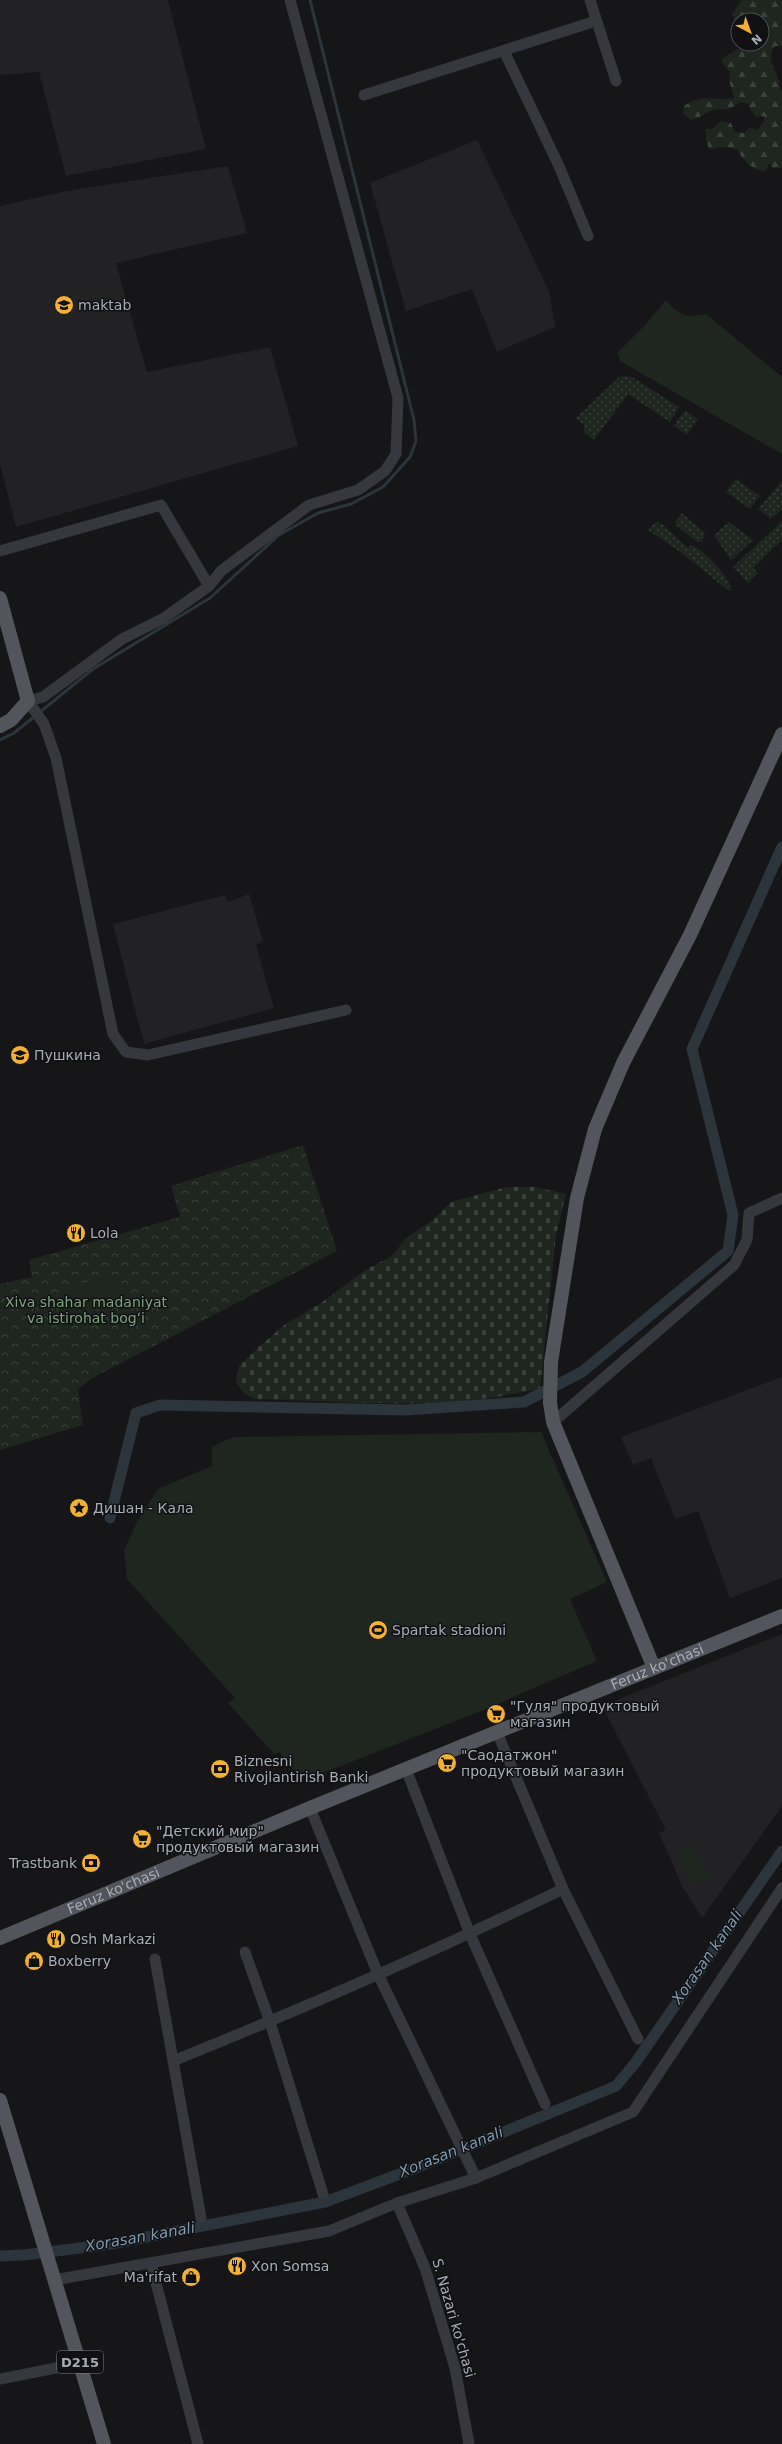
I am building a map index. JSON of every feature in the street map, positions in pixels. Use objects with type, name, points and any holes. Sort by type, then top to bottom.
[{"type":"main road","points":[[0,598],[30,704],[11,720],[0,726]]},
{"type":"main road","points":[[654,1668],[553,1422],[550,1403],[551,1364],[577,1198],[595,1129],[623,1063],[690,934],[782,734]]},
{"type":"main road","name":"Feruz ko'chasi","points":[[0,1938],[310,1808],[782,1616]]},
{"type":"main road","name":"D215","points":[[0,2100],[45,2243],[54,2280],[81,2363],[104,2444]]},
{"type":"street","points":[[290,0],[398,398],[396,454],[386,471],[358,490],[309,504],[221,571],[209,586],[164,618],[122,639],[43,697],[30,704],[42,722],[56,758],[113,1034],[126,1052],[148,1055],[346,1010]]},
{"type":"street","points":[[590,0],[616,81]]},
{"type":"street","points":[[364,95],[596,21]]},
{"type":"street","points":[[504,51],[559,166],[588,236]]},
{"type":"street","points":[[0,551],[161,505],[209,586]]},
{"type":"street","points":[[553,1422],[734,1265],[746,1240],[749,1213],[782,1198]]},
{"type":"street","points":[[497,1732],[563,1889],[638,2039]]},
{"type":"street","points":[[406,1770],[470,1934],[545,2104]]},
{"type":"street","points":[[310,1808],[378,1974],[476,2178]]},
{"type":"street","points":[[54,2280],[151,2264],[329,2231],[397,2203],[476,2178],[633,2112],[782,1888]]},
{"type":"street","points":[[173,2061],[270,2022],[470,1934],[563,1889]]},
{"type":"street","points":[[245,1952],[270,2022],[323,2194]]},
{"type":"street","points":[[155,1959],[201,2218]]},
{"type":"street","name":"S. Nazari ko'chasi","points":[[397,2203],[425,2268],[455,2368],[469,2444]]},
{"type":"street","points":[[151,2264],[198,2444]]},
{"type":"street","points":[[0,2379],[81,2363]]},
{"type":"shaded area","points":[[0,0],[168,0],[206,149],[66,176],[39,72],[0,75]]},
{"type":"shaded area","points":[[477,140],[549,291],[555,327],[497,352],[472,289],[406,311],[370,183]]},
{"type":"shaded area","name":"maktab","points":[[228,166],[247,233],[116,263],[147,372],[270,347],[298,446],[16,527],[0,464],[0,206],[66,191]]},
{"type":"shaded area","points":[[249,894],[263,941],[256,945],[274,1008],[144,1044],[113,924],[225,895],[228,902]]},
{"type":"shaded area","points":[[782,1377],[782,1578],[730,1598],[698,1511],[675,1519],[651,1458],[633,1465],[621,1437]]},
{"type":"shaded area","points":[[782,1634],[782,1806],[702,1918],[682,1886],[659,1833],[666,1830],[602,1706]]},
{"type":"green space","points":[[742,0],[782,0],[782,46],[775,46],[772,52],[771,62],[778,77],[780,90],[782,91],[782,168],[773,168],[769,164],[765,171],[756,169],[748,164],[737,149],[723,147],[709,149],[706,140],[706,129],[712,129],[721,121],[731,123],[735,132],[744,133],[749,128],[758,130],[764,121],[764,116],[755,117],[748,104],[740,102],[730,108],[711,111],[691,120],[683,113],[684,106],[698,99],[734,98],[729,80],[730,72],[721,61],[723,58],[733,52],[770,52],[770,12],[733,12]]},
{"type":"green space","points":[[666,300],[679,313],[688,316],[706,314],[782,377],[782,454],[620,361],[617,353],[645,325]]},
{"type":"green space","points":[[624,376],[632,377],[679,407],[670,422],[628,394],[594,440],[584,432],[584,425],[576,418],[618,378]]},
{"type":"green space","points":[[685,410],[698,419],[687,435],[674,426]]},
{"type":"green space","points":[[736,479],[760,496],[750,509],[726,492]]},
{"type":"green space","points":[[782,481],[782,509],[771,519],[758,509]]},
{"type":"green space","points":[[682,513],[704,532],[705,536],[701,542],[697,542],[676,525],[675,522]]},
{"type":"green space","points":[[782,521],[782,540],[753,568],[758,573],[748,583],[733,567]]},
{"type":"green space","points":[[655,522],[661,523],[688,548],[692,545],[709,558],[726,577],[731,589],[729,591],[682,553],[648,530]]},
{"type":"green space","points":[[729,522],[753,540],[731,560],[714,535]]},
{"type":"green space","name":"Xiva shahar madaniyat va istirohat bogʻi","points":[[303,1145],[337,1251],[94,1377],[78,1389],[83,1425],[0,1450],[0,1284],[32,1277],[29,1260],[180,1217],[171,1186]]},
{"type":"green space","points":[[507,1187],[535,1187],[566,1194],[556,1235],[540,1388],[471,1400],[434,1403],[361,1403],[253,1399],[244,1393],[236,1383],[239,1366],[262,1344],[287,1323],[321,1303],[367,1269],[392,1256],[405,1239],[433,1220],[451,1202]]},
{"type":"green space","points":[[120,1274],[127,1302],[66,1317],[59,1289]]},
{"type":"green space","name":"Spartak stadioni","points":[[541,1432],[607,1582],[570,1599],[597,1661],[481,1711],[310,1778],[295,1772],[279,1752],[275,1755],[228,1703],[235,1698],[127,1579],[124,1550],[138,1520],[158,1489],[212,1466],[212,1447],[233,1437]]},
{"type":"green space","points":[[694,1846],[709,1877],[691,1886],[677,1855]]},
{"type":"waterway","points":[[0,740],[14,733],[93,669],[210,598],[279,535],[318,513],[351,504],[383,487],[410,457],[416,441],[414,420],[310,0]]},
{"type":"waterway","points":[[110,1518],[136,1413],[160,1405],[405,1410],[524,1402],[582,1372],[728,1251],[733,1215],[692,1049],[782,847]]},
{"type":"waterway","name":"Xorasan kanali","points":[[0,2256],[24,2255],[111,2244],[325,2202],[421,2166],[616,2086],[636,2062],[782,1851]]},
{"type":"place","name":"maktab","points":[[64,305]]},
{"type":"place","name":"Пушкина","points":[[20,1055]]},
{"type":"place","name":"Lola","points":[[76,1233]]},
{"type":"place","name":"Дишан - Кала","points":[[79,1508]]},
{"type":"place","name":"Spartak stadioni","points":[[378,1630]]},
{"type":"place","name":"\"Гуля\" продуктовый магазин","points":[[496,1714]]},
{"type":"place","name":"\"Саодатжон\" продуктовый магазин","points":[[447,1763]]},
{"type":"place","name":"Biznesni Rivojlantirish Banki","points":[[220,1769]]},
{"type":"place","name":"\"Детский мир\" продуктовый магазин","points":[[142,1839]]},
{"type":"place","name":"Trastbank","points":[[91,1863]]},
{"type":"place","name":"Osh Markazi","points":[[56,1939]]},
{"type":"place","name":"Boxberry","points":[[34,1961]]},
{"type":"place","name":"Xon Somsa","points":[[237,2266]]},
{"type":"place","name":"Ma'rifat","points":[[191,2277]]}]
